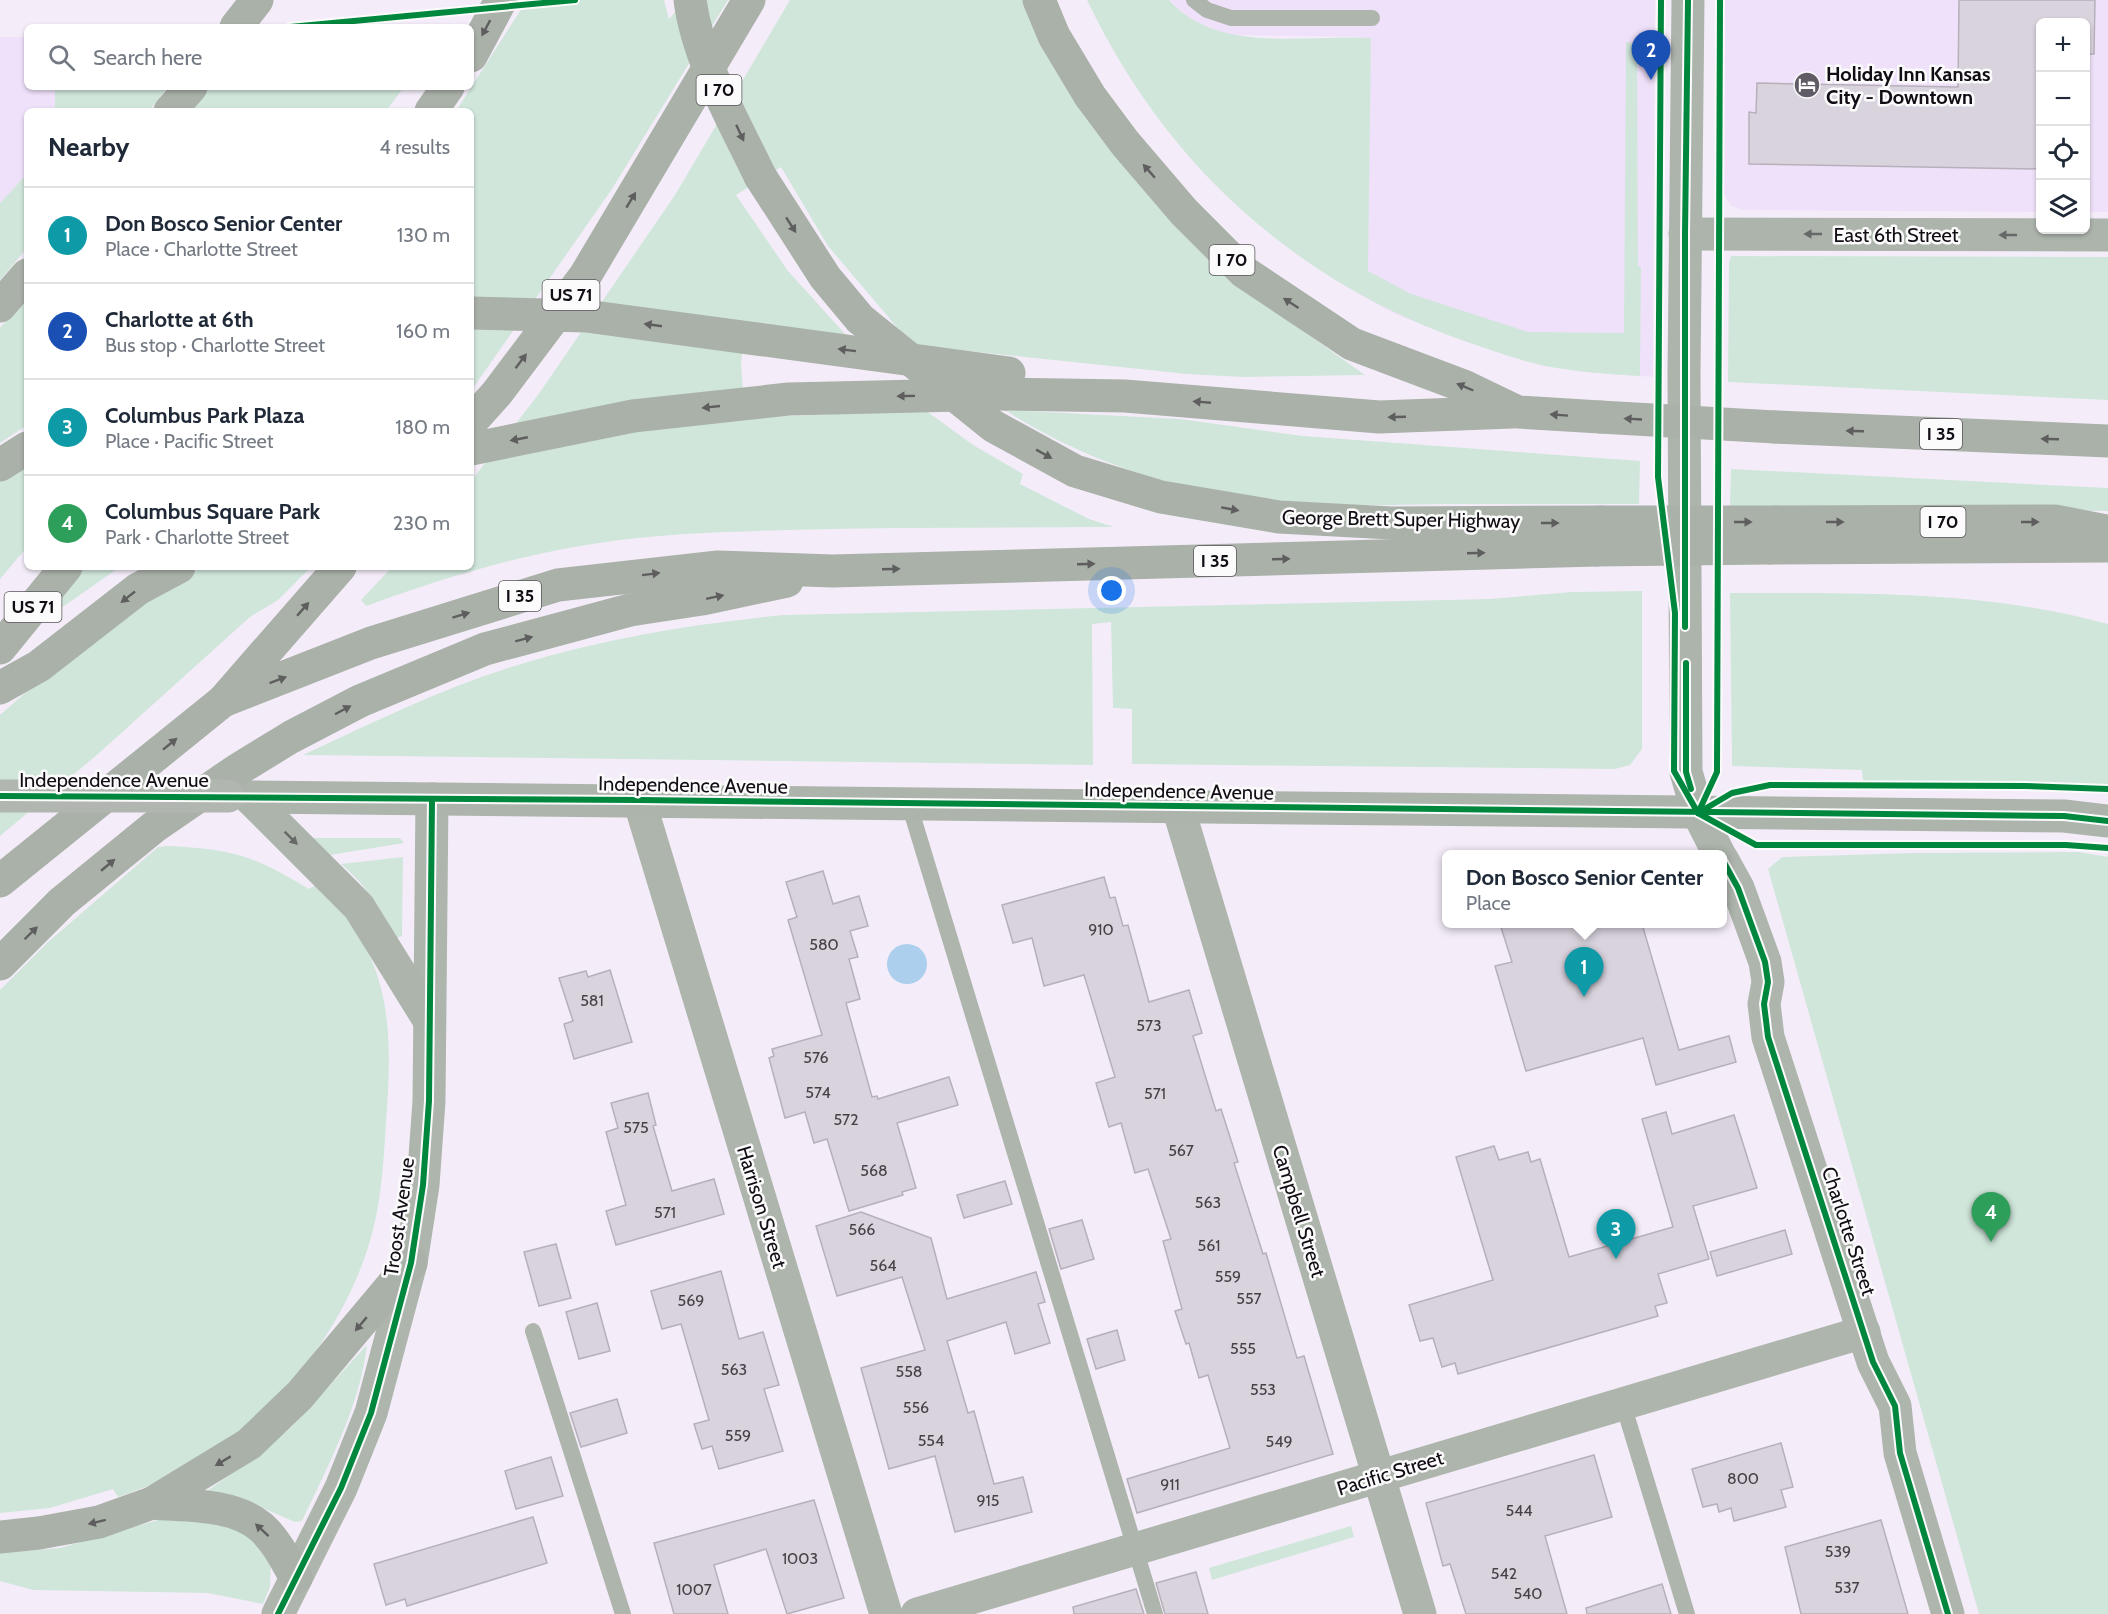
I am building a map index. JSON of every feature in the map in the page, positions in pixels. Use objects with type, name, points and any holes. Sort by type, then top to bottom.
[{"type":"highway","points":[[238,24],[257,0]]},
{"type":"highway","points":[[474,50],[501,0]]},
{"type":"highway","name":"George Brett Super Highway","points":[[690,0],[693,19],[717,85],[760,176],[825,277],[860,319],[993,426],[1075,471],[1161,497],[1279,517],[1599,536],[1773,535],[2055,521],[2108,531]]},
{"type":"highway","name":"US 71","points":[[474,419],[497,393],[585,276],[749,0]]},
{"type":"highway","name":"I 70","points":[[1039,0],[1054,36],[1090,96],[1125,143],[1184,212],[1244,272],[1352,344],[1466,387],[1518,412]]},
{"type":"highway","points":[[173,108],[188,90]]},
{"type":"highway","points":[[433,108],[446,90]]},
{"type":"highway","points":[[0,306],[24,278]]},
{"type":"highway","points":[[474,313],[586,316],[1007,384]]},
{"type":"highway","name":"I 35","points":[[474,448],[633,416],[789,399],[1007,384],[1379,417],[1518,412],[1775,427],[2108,441]]},
{"type":"highway","points":[[0,465],[24,450]]},
{"type":"highway","points":[[1773,535],[2108,566]]},
{"type":"highway","name":"I 35","points":[[223,701],[371,643],[558,585],[718,567],[832,571],[1599,536]]},
{"type":"highway","points":[[1914,547],[2108,546]]},
{"type":"highway","name":"US 71","points":[[0,648],[64,570]]},
{"type":"highway","points":[[0,688],[39,666],[138,589],[173,570]]},
{"type":"highway","points":[[0,881],[223,701],[337,570]]},
{"type":"highway","points":[[0,964],[62,902],[154,827],[291,737],[360,701],[485,650],[531,637],[630,610],[702,599],[832,571]]},
{"type":"highway","points":[[0,1537],[39,1533],[99,1522],[152,1503],[249,1444],[300,1395],[411,1263]]},
{"type":"highway","points":[[152,1503],[202,1507],[236,1513],[261,1527],[280,1551],[296,1578]]},
{"type":"main road","points":[[1688,0],[1685,234],[1686,772],[1698,813]]},
{"type":"main road","name":"East 6th Street","points":[[1685,234],[2108,235]]},
{"type":"main road","name":"Independence Avenue","points":[[0,796],[239,796],[2064,816],[2108,821]]},
{"type":"main road","points":[[239,796],[359,908],[429,1020]]},
{"type":"street","name":"Troost Avenue","points":[[278,1614],[341,1488],[371,1413],[411,1263],[423,1185],[429,1112],[432,799]]},
{"type":"street","name":"Harrison Street","points":[[639,800],[886,1614]]},
{"type":"street","name":"Campbell Street","points":[[1178,807],[1420,1614]]},
{"type":"street","points":[[1698,813],[1716,850]]},
{"type":"street","name":"Charlotte Street","points":[[1727,868],[1738,888],[1765,962],[1768,982],[1764,1004],[1768,1037],[1873,1362],[1895,1406],[1900,1453],[1948,1614]]},
{"type":"street","name":"Pacific Street","points":[[916,1614],[1864,1332]]},
{"type":"lane","points":[[1194,0],[1207,10],[1231,18],[1372,18]]},
{"type":"lane","points":[[909,804],[1155,1614]]},
{"type":"lane","points":[[533,1331],[623,1614]]},
{"type":"lane","points":[[1623,1404],[1687,1614]]},
{"type":"shaded area","points":[[1169,0],[1655,0],[1653,377],[1585,372],[1512,357],[1397,315],[1357,293],[1359,37],[1230,35],[1192,21]]},
{"type":"shaded area","points":[[1724,0],[2108,0],[2108,212],[2090,212],[2090,18],[2036,18],[2036,212],[1742,210],[1730,205],[1723,192]]},
{"type":"shaded area","points":[[0,37],[24,37],[24,90],[55,90],[55,108],[24,108],[24,177],[0,203]]},
{"type":"green space","points":[[527,0],[664,0],[669,19],[686,0],[728,0],[612,189],[474,387],[474,108],[458,108],[469,90],[474,90],[474,83]]},
{"type":"green space","points":[[790,0],[1024,0],[1289,321],[1365,375],[1243,377],[1187,374],[912,345],[828,246],[781,167],[736,195],[788,271],[846,335],[745,323],[741,364],[745,418],[925,410],[973,445],[1023,474],[1020,484],[1089,519],[1114,527],[787,530],[697,533],[629,539],[575,547],[514,560],[454,576],[366,606],[361,600],[389,570],[474,570],[474,477],[538,395],[675,195]]},
{"type":"green space","points":[[1087,0],[1169,0],[1189,17],[1212,29],[1237,35],[1291,39],[1371,38],[1368,271],[1411,294],[1528,332],[1624,333],[1626,42],[1637,44],[1638,266],[1641,267],[1640,376],[1545,366],[1467,342],[1404,317],[1346,286],[1292,251],[1242,210],[1196,164],[1155,114],[1119,59]]},
{"type":"green space","points":[[55,90],[166,90],[151,108],[55,108]]},
{"type":"green space","points":[[205,90],[402,90],[388,108],[190,108]]},
{"type":"green space","points":[[24,177],[24,252],[0,280],[0,203]]},
{"type":"green space","points":[[1731,256],[2108,257],[2108,400],[1728,382],[1729,262]]},
{"type":"green space","points":[[24,300],[24,427],[0,443],[0,328]]},
{"type":"green space","points":[[1005,410],[1180,419],[1303,436],[1640,461],[1639,504],[1338,505],[1296,504],[1240,498],[1134,472],[1067,445]]},
{"type":"green space","points":[[24,467],[24,551],[0,579],[0,481]]},
{"type":"green space","points":[[1731,469],[2108,488],[2108,511],[1730,506]]},
{"type":"green space","points":[[83,570],[116,570],[54,613],[51,609]]},
{"type":"green space","points":[[198,570],[308,570],[278,600],[250,617],[98,754],[0,836],[0,715],[52,669],[172,583]]},
{"type":"green space","points":[[1642,591],[1642,749],[1630,765],[1615,769],[1132,764],[1132,709],[1113,708],[1111,622],[1092,624],[1093,765],[303,755],[436,694],[518,665],[617,640],[750,619],[783,615],[1490,599],[1572,592]]},
{"type":"green space","points":[[1730,593],[1873,594],[1968,599],[2062,613],[2108,624],[2108,786],[1863,781],[1862,770],[1732,766]]},
{"type":"green space","points":[[310,838],[400,838],[404,843],[330,855]]},
{"type":"green space","points":[[158,847],[226,852],[257,861],[309,889],[316,885],[340,910],[372,960],[381,987],[386,1014],[389,1075],[379,1203],[372,1234],[356,1279],[335,1321],[308,1361],[277,1397],[242,1429],[204,1456],[162,1479],[118,1497],[113,1489],[50,1508],[0,1513],[0,990],[47,943]]},
{"type":"green space","points":[[2078,852],[2108,857],[2108,1614],[1979,1614],[1768,869],[1782,857]]},
{"type":"green space","points":[[403,857],[402,936],[396,938],[372,898],[341,864]]},
{"type":"green space","points":[[367,1345],[358,1390],[342,1435],[302,1521],[295,1522],[249,1502],[207,1491],[257,1456],[291,1427]]},
{"type":"green space","points":[[214,1519],[249,1536],[271,1560],[270,1587],[263,1604],[208,1593],[33,1590],[0,1581],[0,1553],[60,1548],[158,1520]]},
{"type":"green space","points":[[1351,1526],[1354,1537],[1212,1580],[1209,1568]]},
{"type":"water","points":[[907,944],[915,945],[921,950],[926,956],[926,972],[921,978],[915,983],[907,984],[899,983],[893,978],[888,972],[887,964],[888,956],[893,950],[899,945]]},
{"type":"building","name":"Holiday Inn Kansas City - Downtown","points":[[1959,0],[2095,0],[2094,54],[2090,54],[2090,18],[2036,18],[2036,169],[1749,164],[1749,112],[1756,113],[1757,83],[1958,87]]},
{"type":"building","points":[[823,871],[833,904],[859,896],[868,926],[850,931],[858,957],[849,959],[860,999],[846,1003],[872,1097],[877,1096],[878,1099],[949,1077],[958,1105],[897,1123],[916,1188],[902,1192],[903,1195],[849,1211],[827,1139],[814,1143],[805,1112],[785,1118],[769,1058],[774,1056],[772,1049],[822,1035],[788,920],[797,917],[786,882]]},
{"type":"building","points":[[1104,877],[1110,898],[1115,897],[1123,926],[1128,925],[1149,1002],[1189,990],[1202,1033],[1193,1036],[1216,1111],[1221,1109],[1238,1162],[1234,1163],[1263,1254],[1266,1253],[1297,1358],[1304,1356],[1333,1454],[1137,1513],[1127,1479],[1230,1448],[1208,1375],[1199,1378],[1189,1343],[1186,1344],[1175,1311],[1182,1309],[1163,1241],[1171,1239],[1148,1169],[1135,1173],[1121,1123],[1109,1127],[1096,1083],[1115,1077],[1084,975],[1044,986],[1032,938],[1013,943],[1002,905]]},
{"type":"building","points":[[1501,928],[1643,928],[1679,1050],[1729,1036],[1736,1062],[1656,1085],[1643,1038],[1526,1071],[1495,966],[1512,962]]},
{"type":"building","points":[[610,970],[632,1042],[574,1059],[564,1024],[573,1021],[559,978],[586,971],[588,977]]},
{"type":"building","points":[[648,1093],[656,1125],[653,1126],[672,1191],[714,1179],[724,1214],[616,1245],[606,1211],[626,1205],[606,1132],[618,1128],[611,1103]]},
{"type":"building","points":[[1666,1112],[1672,1134],[1734,1115],[1757,1188],[1693,1206],[1709,1259],[1658,1274],[1667,1303],[1655,1306],[1658,1316],[1458,1374],[1455,1363],[1442,1367],[1433,1338],[1420,1341],[1409,1305],[1493,1280],[1456,1157],[1494,1146],[1499,1160],[1528,1152],[1531,1162],[1540,1159],[1569,1257],[1673,1227],[1642,1119]]},
{"type":"building","points":[[1005,1181],[1012,1204],[964,1218],[957,1195]]},
{"type":"building","points":[[861,1212],[931,1238],[947,1299],[1036,1272],[1045,1302],[1038,1304],[1050,1343],[1015,1354],[1006,1322],[947,1341],[968,1413],[974,1411],[994,1484],[1023,1477],[1032,1512],[955,1532],[935,1456],[889,1469],[861,1368],[925,1350],[902,1277],[837,1296],[816,1226]]},
{"type":"building","points":[[1082,1220],[1094,1259],[1061,1269],[1049,1229]]},
{"type":"building","points":[[1785,1230],[1792,1254],[1717,1276],[1710,1252]]},
{"type":"building","points":[[556,1244],[571,1298],[539,1306],[524,1252]]},
{"type":"building","points":[[721,1271],[739,1339],[763,1332],[779,1385],[764,1389],[783,1451],[719,1469],[712,1446],[702,1449],[694,1424],[709,1420],[681,1324],[662,1329],[651,1291]]},
{"type":"building","points":[[597,1303],[610,1351],[579,1359],[566,1312]]},
{"type":"building","points":[[1117,1330],[1125,1360],[1096,1369],[1087,1339]]},
{"type":"building","points":[[617,1399],[627,1433],[581,1447],[570,1413]]},
{"type":"building","points":[[1781,1443],[1793,1487],[1781,1490],[1786,1507],[1734,1521],[1731,1508],[1719,1512],[1717,1504],[1703,1507],[1692,1469]]},
{"type":"building","points":[[1594,1455],[1612,1517],[1545,1536],[1567,1614],[1466,1614],[1450,1564],[1443,1566],[1426,1503]]},
{"type":"building","points":[[551,1457],[563,1496],[516,1509],[505,1471]]},
{"type":"building","points":[[814,1500],[844,1598],[787,1614],[766,1549],[714,1565],[728,1614],[674,1614],[654,1543]]},
{"type":"building","points":[[533,1517],[547,1563],[407,1606],[405,1599],[386,1605],[374,1564]]},
{"type":"building","points":[[1881,1520],[1908,1614],[1801,1614],[1785,1547]]},
{"type":"building","points":[[1196,1572],[1208,1614],[1165,1614],[1156,1583]]},
{"type":"building","points":[[1662,1584],[1671,1614],[1587,1614],[1586,1608]]},
{"type":"building","points":[[1136,1589],[1144,1614],[1074,1614],[1073,1607]]},
{"type":"cycle path","points":[[322,24],[575,0]]},
{"type":"cycle path","points":[[1661,0],[1658,477],[1675,613],[1674,771],[1698,813],[1756,845],[2066,845],[2108,848]]},
{"type":"cycle path","points":[[1685,627],[1685,234],[1688,0]]},
{"type":"cycle path","points":[[1698,813],[1717,772],[1720,0]]},
{"type":"cycle path","points":[[1686,663],[1686,772],[1691,789]]},
{"type":"cycle path","points":[[1698,813],[1732,793],[1770,785],[2024,786],[2108,789]]},
{"type":"cycle path","points":[[0,796],[639,800],[2064,816],[2108,821]]},
{"type":"cycle path","points":[[278,1614],[341,1488],[371,1413],[411,1263],[423,1185],[429,1101],[432,799]]},
{"type":"cycle path","points":[[1727,868],[1738,888],[1765,962],[1768,982],[1764,1004],[1768,1037],[1873,1362],[1895,1406],[1900,1453],[1948,1614]]},
{"type":"place","name":"Charlotte at 6th","points":[[1651,80]]},
{"type":"place","name":"Holiday Inn Kansas City - Downtown","points":[[1807,85]]},
{"type":"place","name":"Don Bosco Senior Center","points":[[1584,997]]},
{"type":"place","name":"Columbus Square Park","points":[[1991,1242]]},
{"type":"place","name":"Columbus Park Plaza","points":[[1616,1259]]}]
